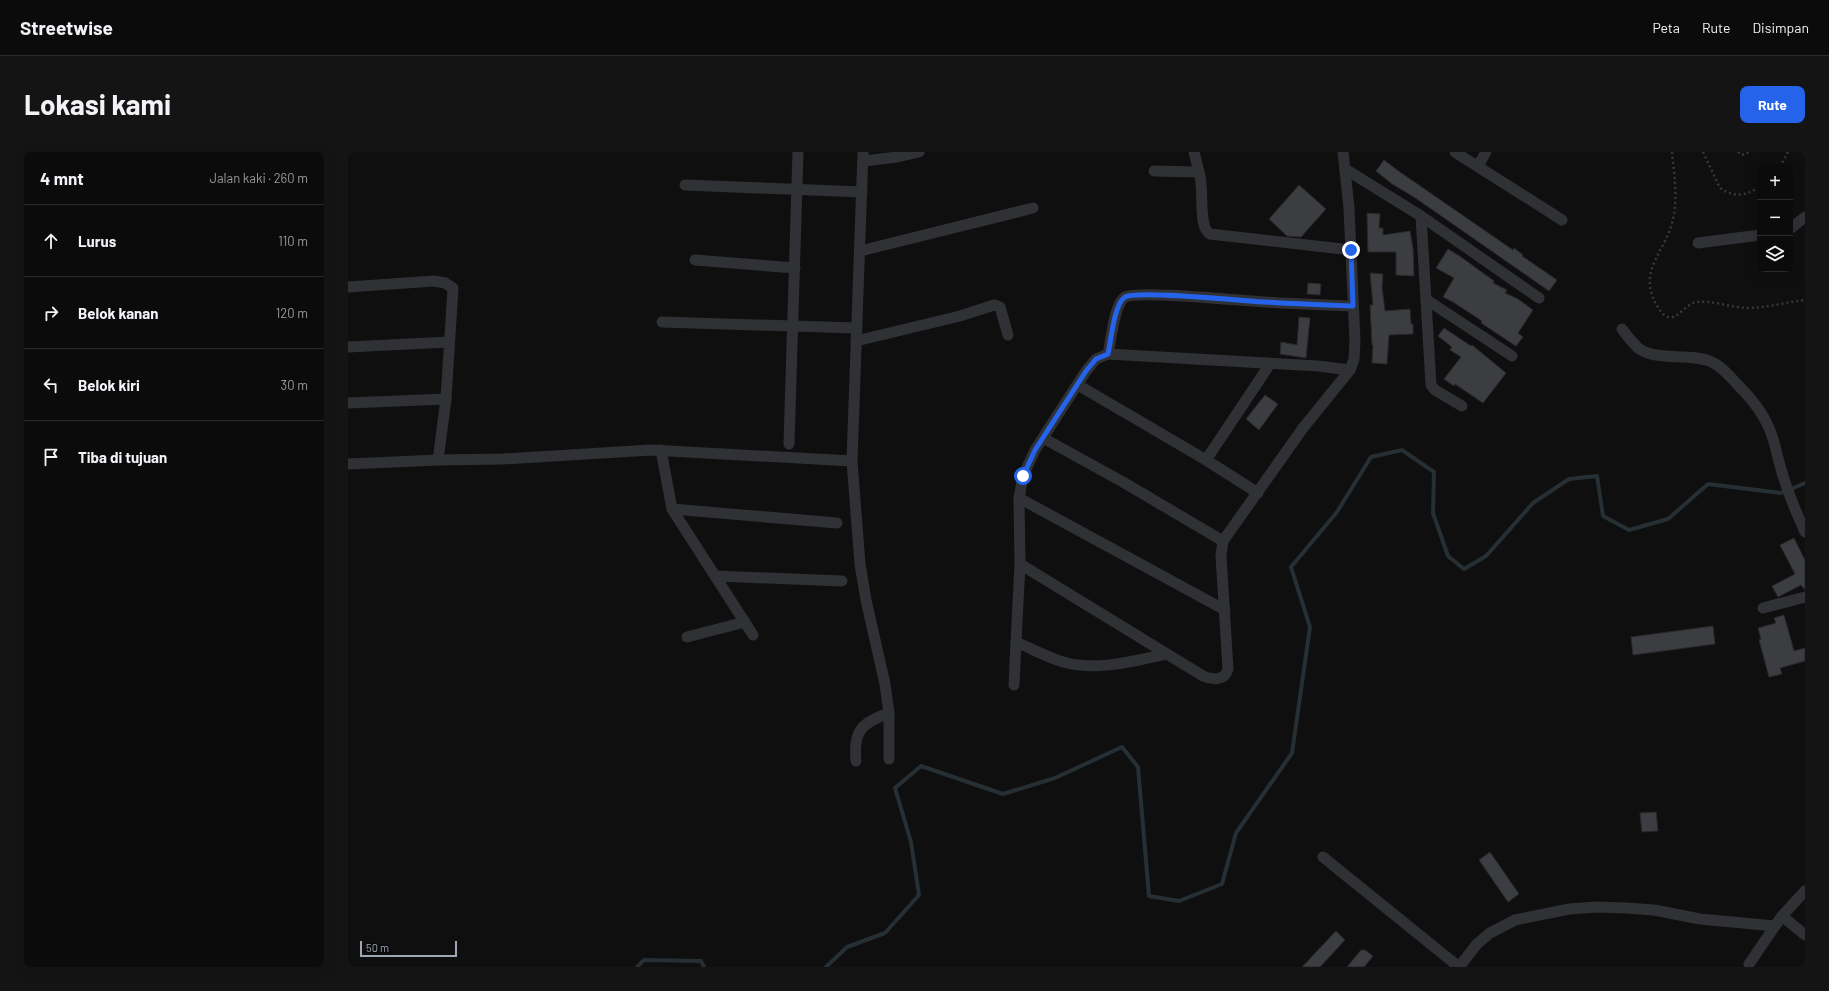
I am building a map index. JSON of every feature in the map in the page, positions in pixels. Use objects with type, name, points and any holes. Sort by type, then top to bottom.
[{"type":"street","points":[[789,444],[798,152]]},
{"type":"street","points":[[890,760],[889,713],[885,684],[866,600],[860,564],[852,461],[863,156],[897,157],[920,152]]},
{"type":"street","points":[[1194,152],[1202,190],[1204,228],[1208,233],[1270,242],[1351,250]]},
{"type":"street","points":[[1020,564],[1190,669],[1210,679],[1224,676],[1228,669],[1221,556],[1223,541],[1303,428],[1350,370],[1355,350],[1351,250],[1345,168],[1342,152]]},
{"type":"street","points":[[1455,152],[1562,220]]},
{"type":"street","points":[[1478,166],[1486,152]]},
{"type":"street","points":[[1345,168],[1421,216],[1539,298]]},
{"type":"street","points":[[1154,172],[1199,172]]},
{"type":"street","points":[[685,185],[862,192]]},
{"type":"street","points":[[860,251],[1033,208]]},
{"type":"street","points":[[1421,216],[1432,385],[1435,390],[1462,406]]},
{"type":"street","points":[[1793,227],[1805,217]]},
{"type":"street","points":[[1698,243],[1757,235]]},
{"type":"street","points":[[695,260],[795,268]]},
{"type":"street","points":[[348,287],[434,281],[448,284],[453,288],[446,399],[438,460]]},
{"type":"street","points":[[1108,354],[1119,305],[1130,295],[1150,294],[1353,306]]},
{"type":"street","points":[[1427,300],[1512,356]]},
{"type":"street","points":[[856,341],[960,316],[994,305],[1000,307],[1008,335]]},
{"type":"street","points":[[662,322],[856,328]]},
{"type":"street","points":[[1622,329],[1630,340],[1645,352],[1704,359],[1714,363],[1724,370],[1748,396],[1763,416],[1772,436],[1781,470],[1805,532]]},
{"type":"street","points":[[348,347],[449,342]]},
{"type":"street","points":[[1014,685],[1020,564],[1019,498],[1023,476],[1028,463],[1043,438],[1092,362],[1099,357],[1108,354],[1318,366],[1350,370]]},
{"type":"street","points":[[1206,460],[1270,364]]},
{"type":"street","points":[[1078,384],[1206,460],[1258,493]]},
{"type":"street","points":[[348,403],[446,399]]},
{"type":"street","points":[[1043,438],[1223,541]]},
{"type":"street","points":[[348,464],[503,459],[661,450],[852,461]]},
{"type":"street","points":[[661,450],[672,509],[753,635]]},
{"type":"street","points":[[1019,498],[1225,610]]},
{"type":"street","points":[[672,509],[837,523]]},
{"type":"street","points":[[715,576],[842,581]]},
{"type":"street","points":[[1763,608],[1805,597]]},
{"type":"street","points":[[687,638],[745,622]]},
{"type":"street","points":[[1016,642],[1056,660],[1075,665],[1087,666],[1116,663],[1167,654]]},
{"type":"street","points":[[856,761],[856,744],[860,731],[872,719],[889,713]]},
{"type":"street","points":[[1323,857],[1459,967],[1478,944],[1490,933],[1515,920],[1569,909],[1596,907],[1654,910],[1700,919],[1775,926]]},
{"type":"street","points":[[1749,964],[1782,916],[1805,891]]},
{"type":"street","points":[[1782,916],[1805,935]]},
{"type":"path","points":[[1672,152],[1676,196],[1673,220],[1669,234],[1652,267],[1650,278],[1650,287],[1653,300],[1662,313],[1667,317],[1673,317],[1689,305],[1698,302],[1747,308],[1805,300]]},
{"type":"path","points":[[1703,152],[1720,188],[1735,195],[1744,195],[1757,188]]},
{"type":"path","points":[[1738,152],[1742,155],[1749,152]]},
{"type":"path","points":[[1782,164],[1788,152]]},
{"type":"building","points":[[1384,160],[1513,250],[1514,248],[1523,255],[1522,256],[1557,280],[1549,291],[1414,197],[1392,184],[1376,171]]},
{"type":"building","points":[[1299,185],[1326,209],[1301,237],[1287,236],[1269,219]]},
{"type":"building","points":[[1367,213],[1380,214],[1379,228],[1383,228],[1383,235],[1410,231],[1413,248],[1414,276],[1396,275],[1396,252],[1368,252]]},
{"type":"building","points":[[1448,249],[1494,281],[1493,283],[1507,290],[1505,293],[1518,299],[1533,310],[1518,333],[1523,337],[1516,346],[1481,323],[1482,321],[1443,297],[1454,278],[1436,268]]},
{"type":"building","points":[[1370,273],[1383,274],[1382,287],[1385,311],[1410,309],[1411,324],[1413,324],[1413,334],[1389,335],[1387,364],[1372,363],[1373,345],[1370,305],[1373,305]]},
{"type":"building","points":[[1308,283],[1321,284],[1320,295],[1307,294]]},
{"type":"building","points":[[1299,317],[1310,318],[1306,358],[1280,354],[1281,342],[1297,345]]},
{"type":"building","points":[[1444,328],[1471,346],[1472,345],[1506,373],[1483,403],[1455,384],[1454,386],[1444,379],[1461,357],[1450,350],[1452,347],[1438,336]]},
{"type":"building","points":[[1265,395],[1278,404],[1259,430],[1246,419]]},
{"type":"building","points":[[1794,538],[1805,560],[1805,590],[1801,585],[1778,597],[1772,586],[1795,574],[1780,545]]},
{"type":"building","points":[[1784,615],[1794,651],[1805,648],[1805,661],[1780,668],[1782,674],[1769,677],[1759,640],[1761,639],[1758,628],[1776,623],[1774,618]]},
{"type":"building","points":[[1713,626],[1715,644],[1633,655],[1631,637]]},
{"type":"building","points":[[1656,812],[1658,831],[1642,832],[1640,813]]},
{"type":"building","points":[[1490,852],[1519,894],[1508,902],[1479,860]]},
{"type":"building","points":[[1336,931],[1345,940],[1320,967],[1302,967]]},
{"type":"building","points":[[1361,950],[1365,950],[1373,956],[1364,967],[1347,967]]},
{"type":"waterway","points":[[826,967],[847,947],[885,933],[919,895],[911,842],[895,788],[921,766],[1003,794],[1055,778],[1122,747],[1138,767],[1149,896],[1179,901],[1222,884],[1236,833],[1292,753],[1310,627],[1291,567],[1337,512],[1371,457],[1402,450],[1434,472],[1433,513],[1448,556],[1464,569],[1486,556],[1533,503],[1569,479],[1597,476],[1603,516],[1629,530],[1668,519],[1708,484],[1781,493],[1805,483]]},
{"type":"waterway","points":[[637,967],[644,960],[701,961],[704,967]]},
{"type":"route","points":[[1023,476],[1035,450],[1092,362],[1102,355],[1108,354],[1119,305],[1125,298],[1130,295],[1150,294],[1353,306],[1351,250]]}]
